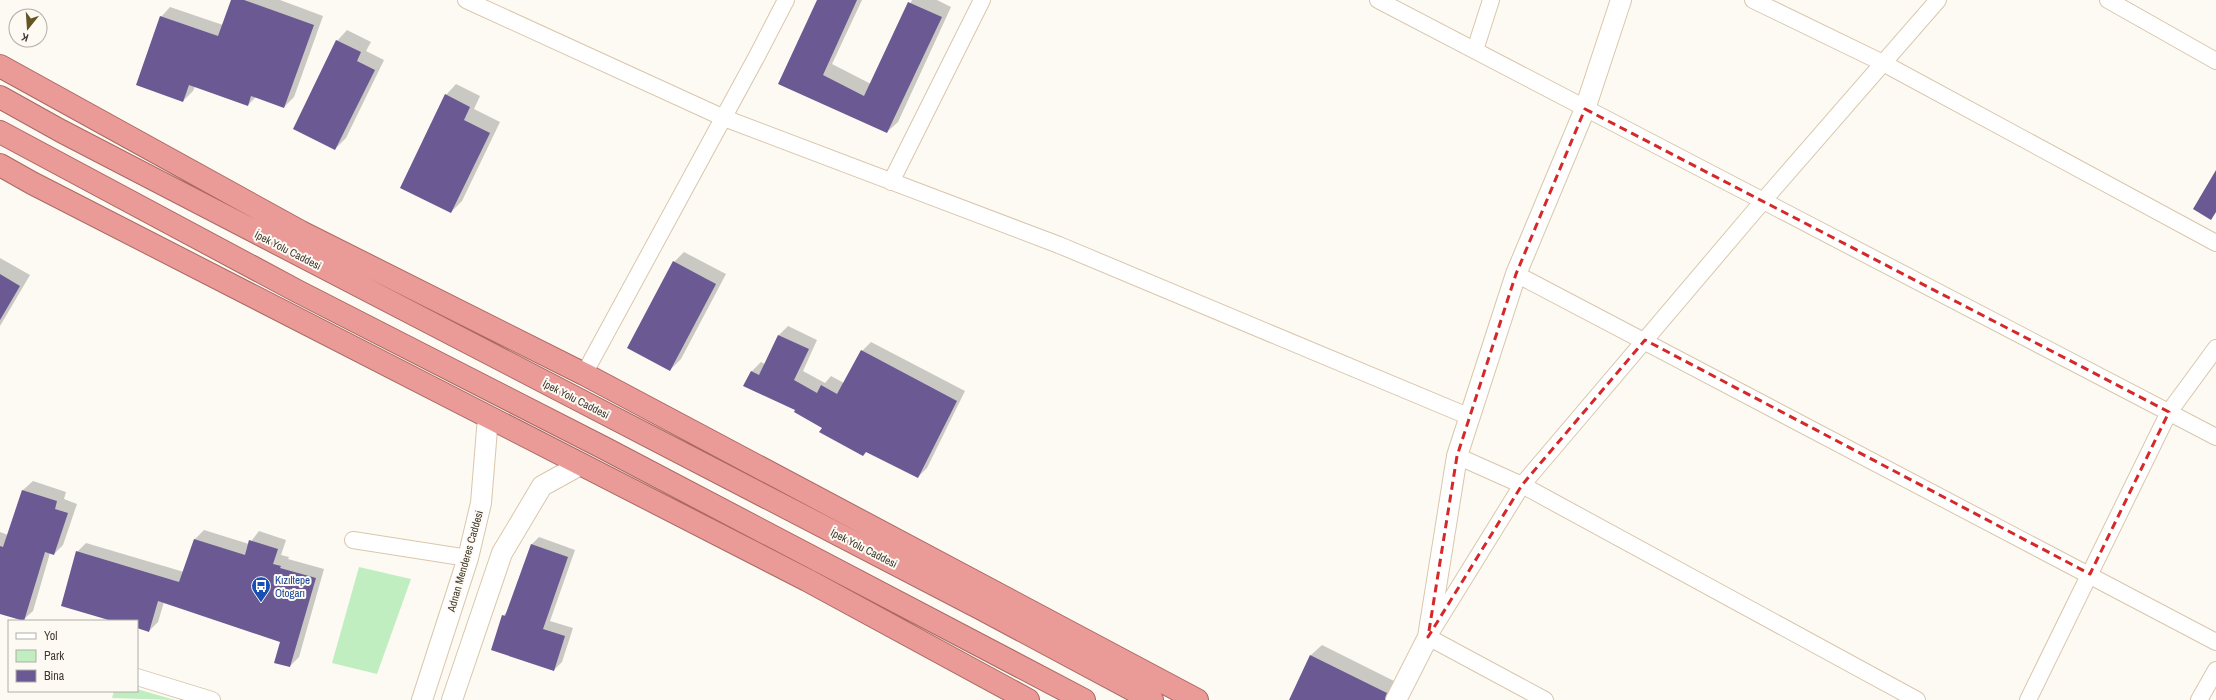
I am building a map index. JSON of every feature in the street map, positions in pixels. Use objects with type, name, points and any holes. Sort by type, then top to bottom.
[{"type":"highway","points":[[0,66],[301,232],[584,374],[1197,700]]},
{"type":"highway","name":"İpek Yolu Caddesi","points":[[0,97],[68,135],[982,609],[1152,700]]},
{"type":"highway","points":[[0,132],[297,291],[604,448],[1084,700]]},
{"type":"highway","points":[[0,165],[32,183],[580,465],[807,580],[1028,700]]},
{"type":"street","points":[[466,0],[724,118],[1059,245],[1470,417]]},
{"type":"street","points":[[584,374],[724,118],[786,0]]},
{"type":"street","points":[[891,182],[982,0]]},
{"type":"street","points":[[1378,0],[2216,437]]},
{"type":"street","points":[[1475,50],[1491,0]]},
{"type":"street","points":[[1428,637],[1457,456],[1516,274],[1585,109],[1621,0]]},
{"type":"street","points":[[1753,0],[1883,63],[2216,243]]},
{"type":"street","points":[[1396,700],[1428,637],[1522,485],[1763,201],[1938,0]]},
{"type":"street","points":[[2108,0],[2216,61]]},
{"type":"street","points":[[1516,274],[1645,340],[2090,574],[2216,642]]},
{"type":"street","points":[[2028,700],[2169,412],[2216,348]]},
{"type":"street","name":"Adnan Menderes Caddesi","points":[[422,700],[468,558],[481,503],[488,417]]},
{"type":"street","points":[[1457,456],[1522,485],[1917,700]]},
{"type":"street","points":[[452,700],[502,553],[542,486],[580,465]]},
{"type":"street","points":[[353,540],[468,558]]},
{"type":"street","points":[[1428,637],[1545,700]]},
{"type":"street","points":[[2199,700],[2216,670]]},
{"type":"street","points":[[138,677],[212,700]]},
{"type":"highlighted area","points":[[1585,109],[2169,412],[2090,574],[1645,340],[1522,485],[1428,637],[1457,456],[1516,274]]},
{"type":"green space","points":[[359,567],[411,579],[377,674],[332,663]]},
{"type":"green space","points":[[138,689],[175,700],[112,698],[114,692],[138,692]]},
{"type":"building","points":[[231,0],[244,0],[314,25],[284,108],[251,96],[248,106],[189,85],[183,102],[136,85],[160,16],[218,36]]},
{"type":"building","points":[[817,0],[857,0],[823,75],[864,96],[908,2],[942,17],[887,133],[778,84]]},
{"type":"building","points":[[336,40],[361,52],[357,61],[375,70],[335,150],[293,129]]},
{"type":"building","points":[[445,94],[470,107],[464,120],[490,133],[451,213],[400,188]]},
{"type":"building","points":[[2216,170],[2216,212],[2211,220],[2193,209]]},
{"type":"building","points":[[673,261],[716,284],[670,371],[627,348]]},
{"type":"building","points":[[0,274],[20,286],[0,320]]},
{"type":"building","points":[[778,335],[809,349],[794,380],[817,393],[821,385],[837,394],[861,350],[957,401],[918,478],[866,452],[863,456],[819,432],[822,428],[794,412],[795,410],[743,386],[751,371],[759,375]]},
{"type":"building","points":[[22,490],[57,501],[55,509],[68,513],[54,555],[45,552],[24,620],[0,614],[0,546],[3,547]]},
{"type":"building","points":[[194,539],[245,555],[249,540],[278,549],[273,564],[281,566],[280,568],[316,578],[290,667],[274,663],[280,642],[158,601],[149,632],[138,628],[138,620],[109,620],[61,606],[76,551],[179,582]]},
{"type":"building","points":[[531,544],[568,557],[543,629],[565,636],[554,671],[491,650],[502,615],[505,616]]},
{"type":"building","points":[[1310,655],[1387,693],[1385,700],[1289,700]]},
{"type":"place","name":"Kızıltepe Otogarı","points":[[261,603]]}]
